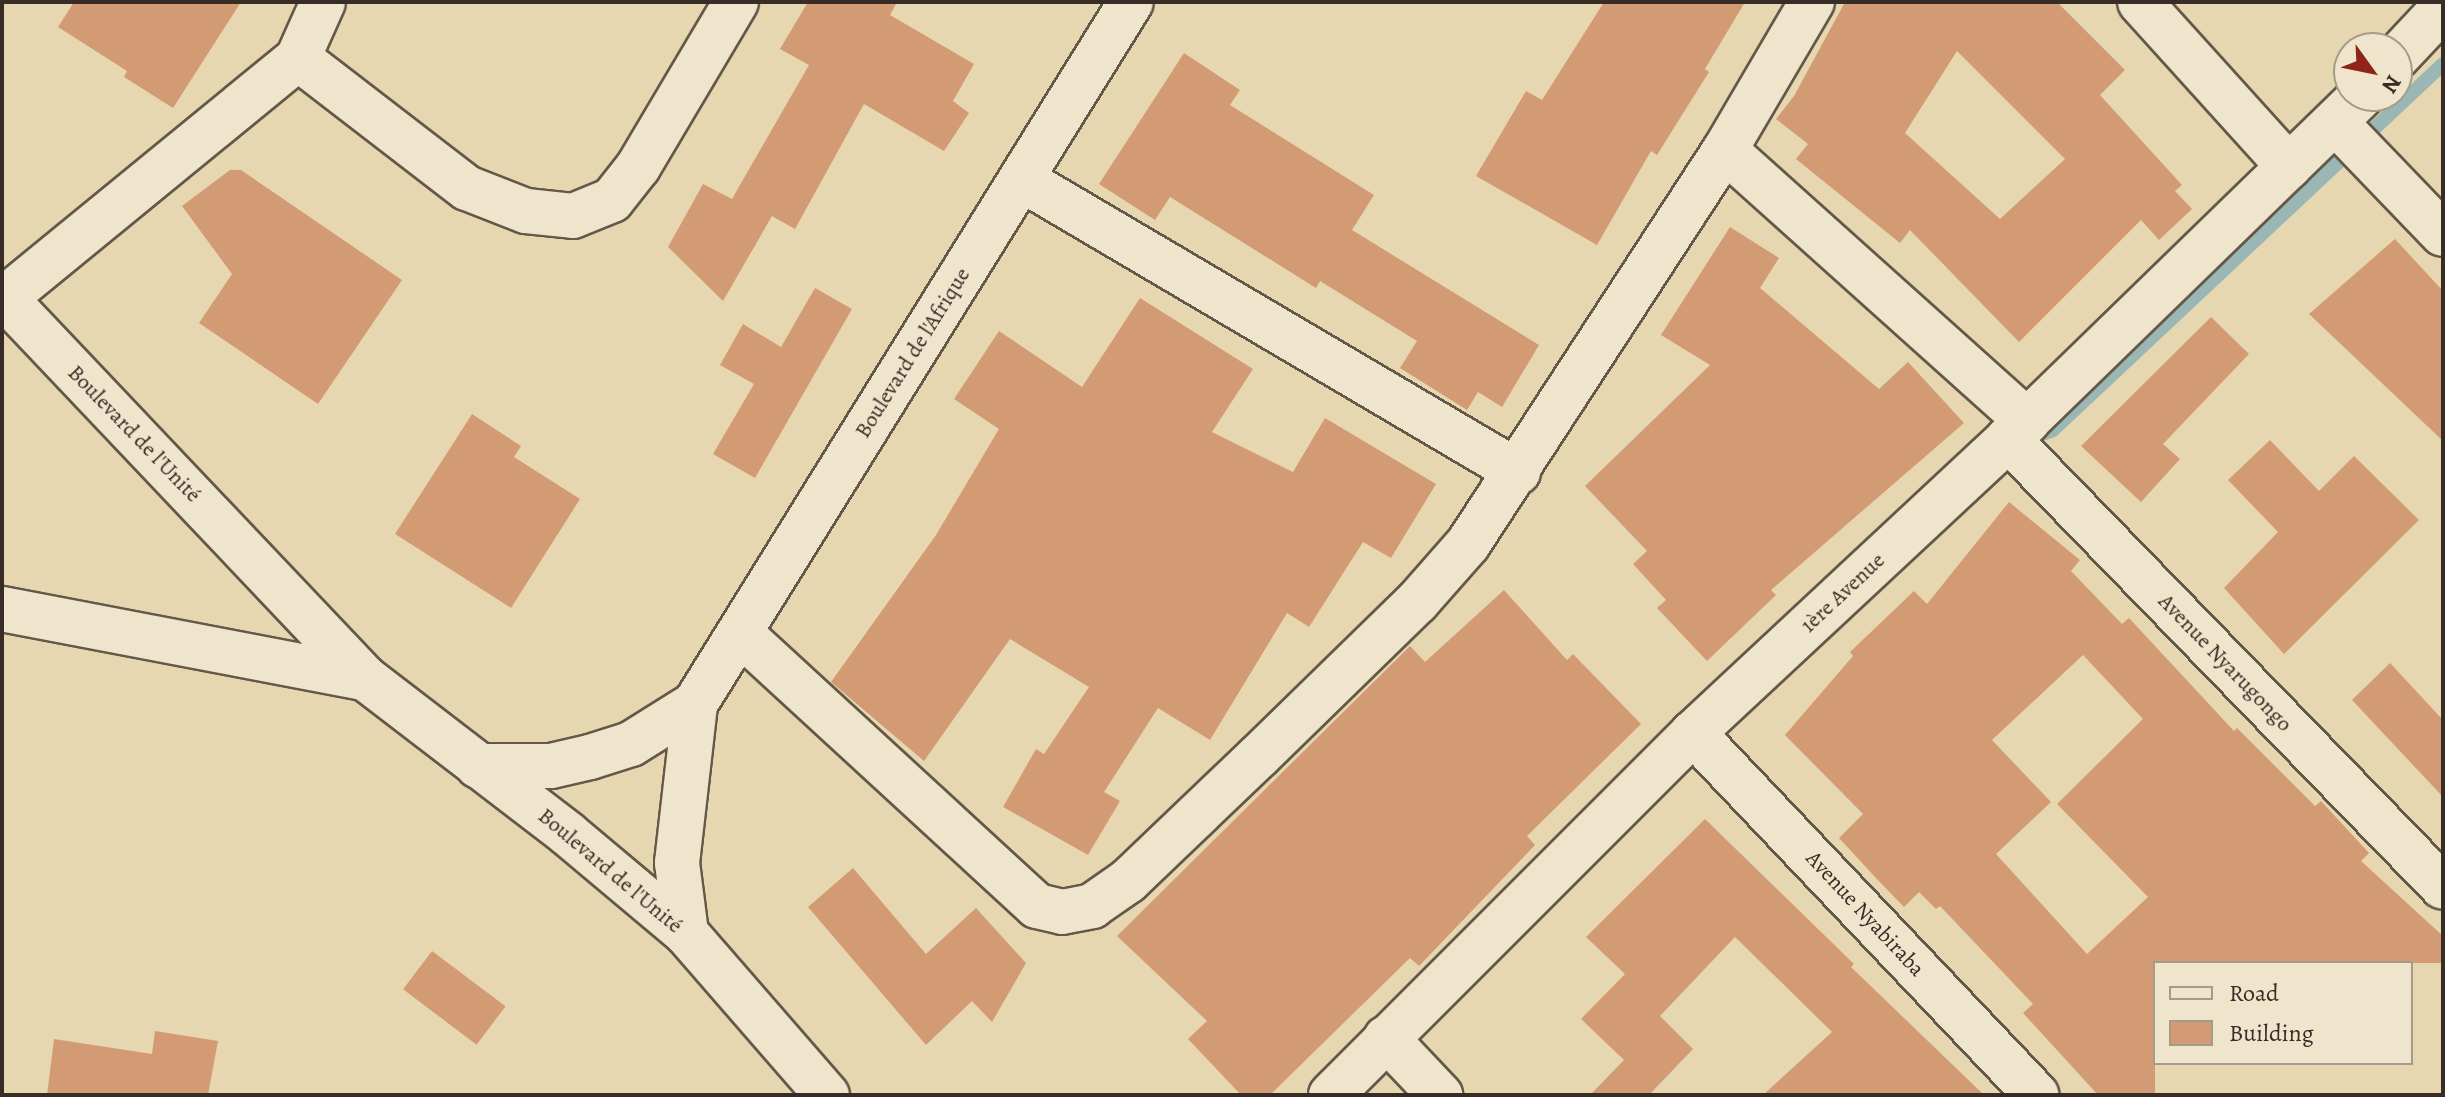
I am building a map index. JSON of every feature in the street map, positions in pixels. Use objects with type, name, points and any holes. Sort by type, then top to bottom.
[{"type":"street","points":[[3,297],[298,58],[323,2]]},
{"type":"street","points":[[298,58],[467,188],[526,211],[573,216],[612,200],[638,167],[736,2]]},
{"type":"street","name":"Boulevard de l'Afrique","points":[[478,766],[551,766],[590,757],[631,744],[695,704],[1131,2]]},
{"type":"street","points":[[740,633],[1037,906],[1062,912],[1092,906],[1128,881],[1417,602],[1468,544],[1518,472],[1725,150],[1812,2]]},
{"type":"street","points":[[2140,2],[2289,167]]},
{"type":"street","points":[[2413,40],[2443,8]]},
{"type":"street","name":"1ère Avenue","points":[[1331,1095],[1693,733],[2018,430],[2345,112]]},
{"type":"street","points":[[2350,112],[2443,234]]},
{"type":"street","name":"Avenue Nyarugongo","points":[[1725,150],[2018,430],[2443,887]]},
{"type":"street","points":[[1021,179],[1518,472]]},
{"type":"street","name":"Boulevard de l'Unité","points":[[3,297],[365,678],[686,933],[827,1095]]},
{"type":"street","name":"Boulevard de l'Unité","points":[[2,609],[365,678]]},
{"type":"street","name":"Boulevard de l'Afrique","points":[[686,933],[677,863],[695,704]]},
{"type":"street","name":"Avenue Nyabiraba","points":[[1693,733],[2036,1095]]},
{"type":"street","points":[[1386,1038],[1440,1095]]},
{"type":"building","points":[[74,2],[241,2],[173,108],[124,77],[127,71],[58,27]]},
{"type":"building","points":[[808,2],[897,2],[890,15],[974,64],[953,101],[969,113],[944,151],[864,104],[795,229],[772,216],[723,301],[668,247],[703,184],[732,199],[809,65],[780,49]]},
{"type":"building","points":[[1604,2],[1745,2],[1705,69],[1709,72],[1657,155],[1651,151],[1597,245],[1476,176],[1526,91],[1542,100]]},
{"type":"building","points":[[1845,2],[2057,2],[2125,70],[2100,95],[2182,185],[2175,191],[2192,209],[2159,240],[2141,220],[2019,342],[1910,230],[1900,243],[1796,159],[1808,144],[1776,119],[1794,96]],"holes":[[[1957,51],[2065,159],[2000,219],[1905,133]]]},
{"type":"building","points":[[1184,53],[1240,90],[1230,105],[1374,195],[1352,230],[1539,345],[1502,407],[1478,392],[1467,410],[1400,368],[1417,341],[1320,281],[1316,288],[1170,197],[1155,220],[1099,184]]},
{"type":"building","points":[[230,170],[241,170],[402,280],[318,404],[199,323],[232,274],[182,206]]},
{"type":"building","points":[[1730,227],[1779,258],[1760,288],[1879,389],[1908,362],[1964,423],[1771,590],[1776,595],[1707,661],[1657,608],[1666,600],[1633,564],[1647,551],[1585,486],[1710,365],[1661,335]]},
{"type":"building","points":[[2395,239],[2443,291],[2443,441],[2309,314]]},
{"type":"building","points":[[815,288],[852,309],[755,478],[713,454],[754,384],[720,365],[743,324],[781,347]]},
{"type":"building","points":[[1140,298],[1253,369],[1212,432],[1293,472],[1325,418],[1436,484],[1391,558],[1363,542],[1309,627],[1287,613],[1210,740],[1158,708],[1104,792],[1120,801],[1088,855],[1003,807],[1036,749],[1044,754],[1089,687],[1010,639],[924,761],[831,682],[936,535],[999,429],[954,399],[999,331],[1082,387]]},
{"type":"building","points":[[2211,317],[2249,354],[2163,444],[2180,459],[2141,502],[2081,446]]},
{"type":"building","points":[[472,414],[521,446],[514,457],[580,499],[511,608],[395,534]]},
{"type":"building","points":[[2270,440],[2319,491],[2354,456],[2419,520],[2284,654],[2224,588],[2278,532],[2228,480]]},
{"type":"building","points":[[2009,502],[2080,560],[2071,571],[2122,624],[2129,618],[2234,731],[2237,728],[2315,806],[2321,801],[2369,853],[2361,861],[2443,936],[2443,963],[2153,961],[2155,1095],[2098,1095],[2023,1013],[2033,1004],[1940,906],[1936,909],[1919,892],[1904,907],[1839,838],[1863,814],[1785,735],[1853,656],[1850,652],[1914,591],[1927,604]],"holes":[[[2083,655],[2143,719],[2057,804],[2148,897],[2087,954],[1996,854],[2051,802],[1992,740]]]},
{"type":"building","points":[[1504,590],[1567,660],[1573,654],[1641,724],[1527,836],[1535,845],[1419,966],[1410,958],[1270,1095],[1241,1095],[1188,1039],[1207,1021],[1117,936],[1410,646],[1425,662]]},
{"type":"building","points":[[2390,663],[2443,720],[2443,797],[2352,700]]},
{"type":"building","points":[[1705,819],[1854,964],[1851,967],[1984,1095],[1763,1095],[1832,1032],[1735,937],[1660,1016],[1693,1049],[1649,1095],[1590,1095],[1624,1060],[1581,1019],[1625,974],[1586,937]]},
{"type":"building","points":[[853,868],[926,954],[976,908],[1026,963],[992,1022],[972,1001],[926,1045],[808,907]]},
{"type":"building","points":[[432,951],[505,1006],[477,1045],[403,989]]},
{"type":"building","points":[[155,1031],[218,1041],[208,1095],[47,1095],[54,1039],[152,1054]]},
{"type":"waterway","points":[[2032,438],[2053,430],[2443,64]]}]
